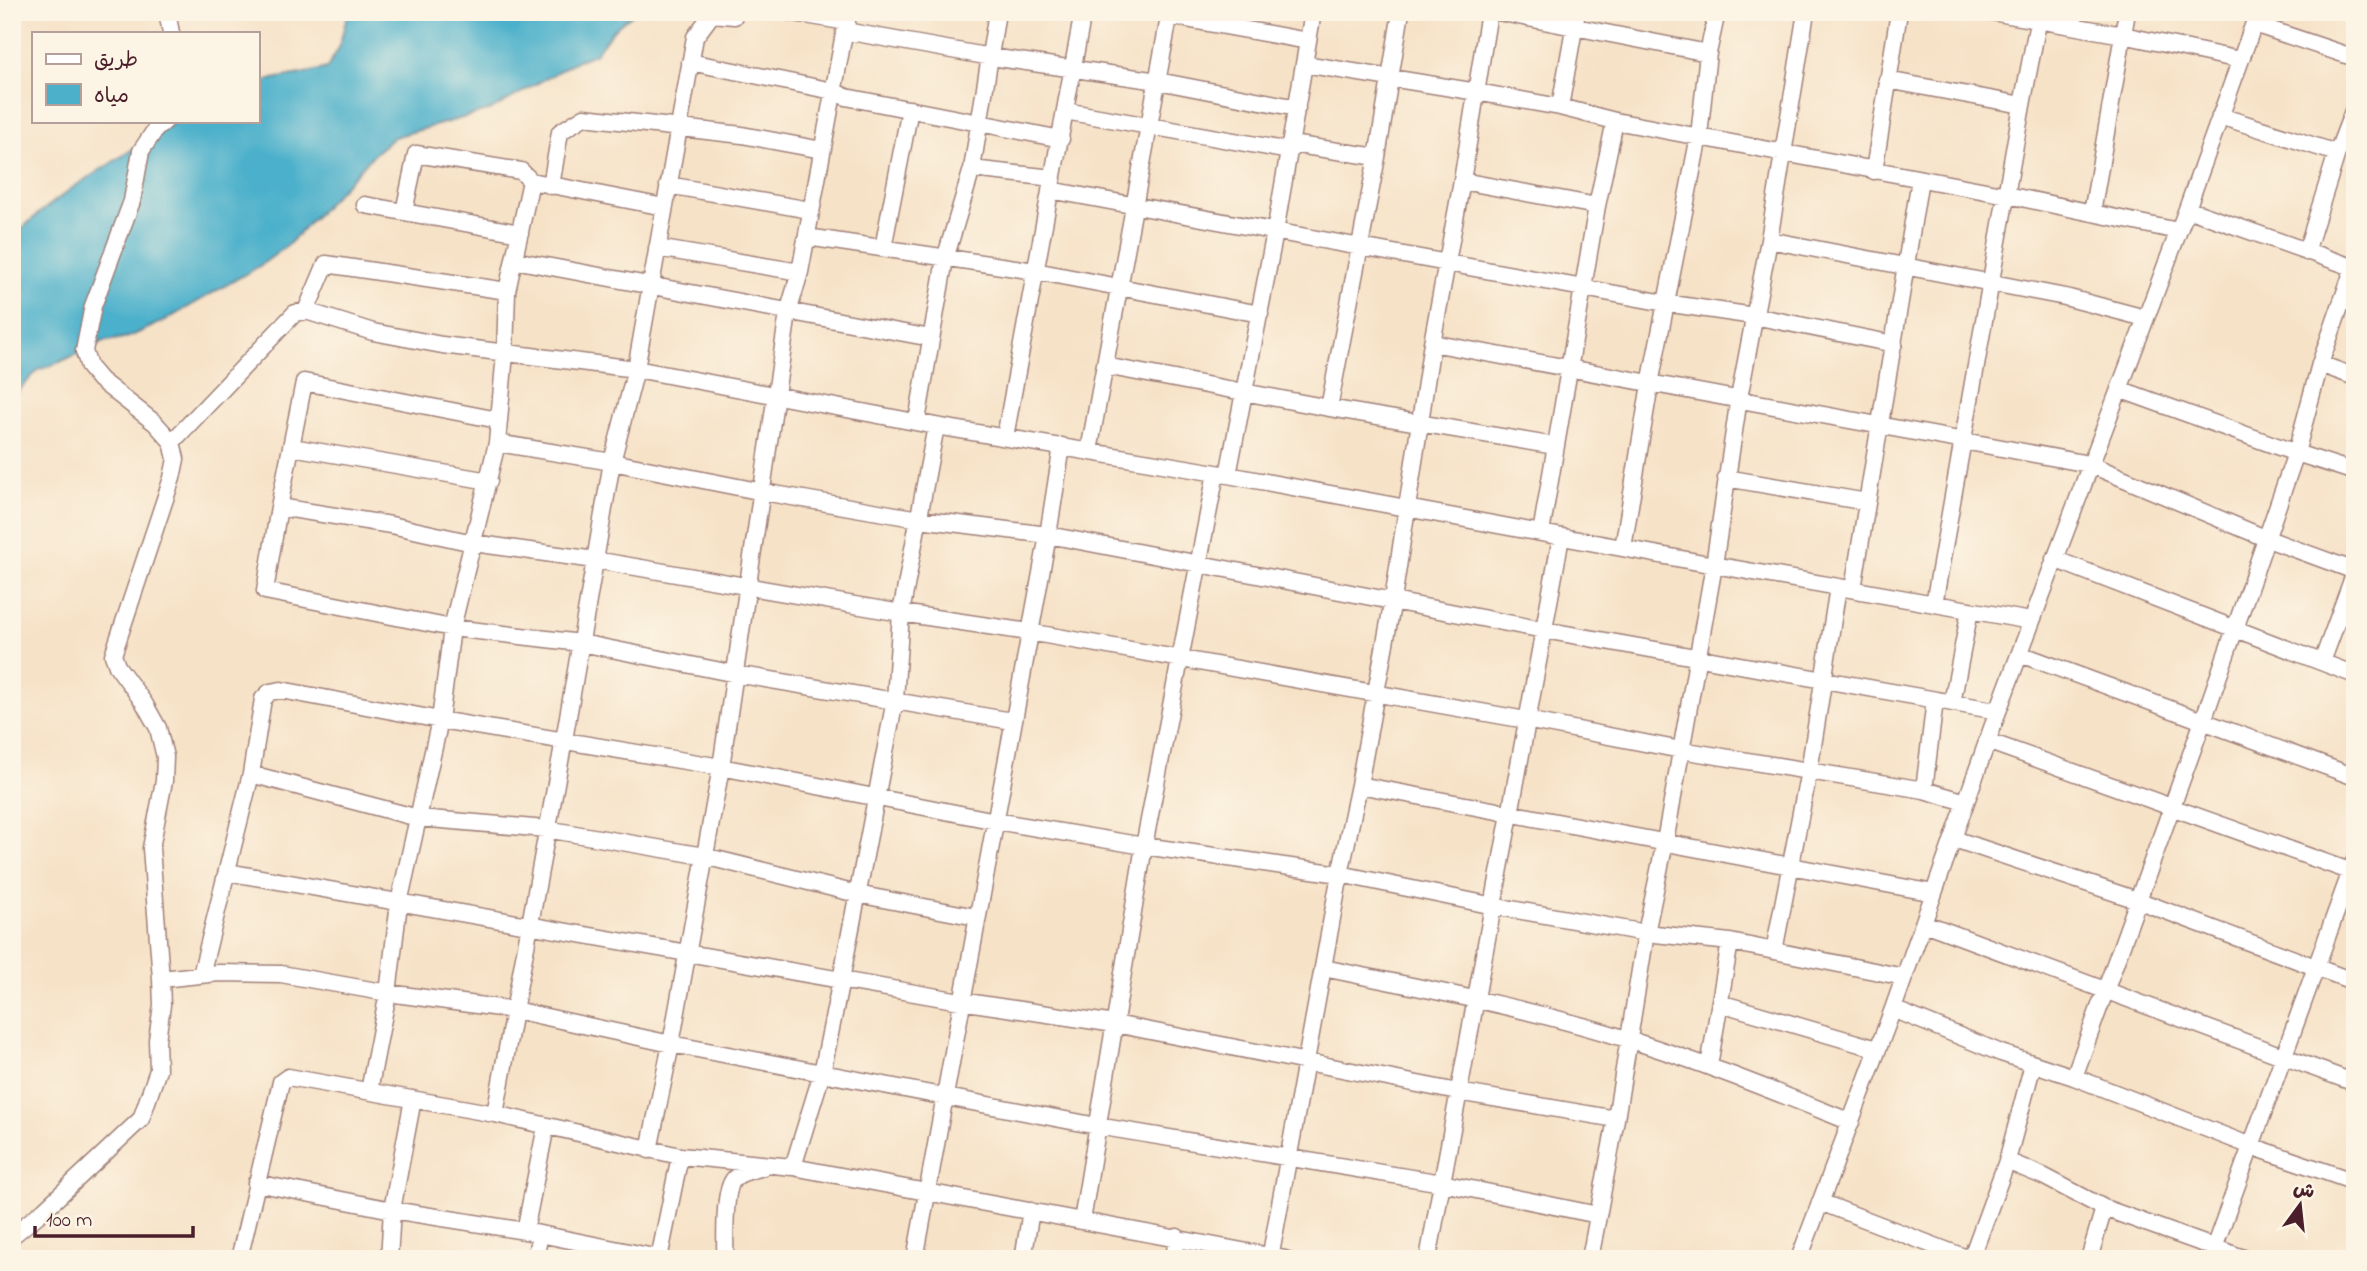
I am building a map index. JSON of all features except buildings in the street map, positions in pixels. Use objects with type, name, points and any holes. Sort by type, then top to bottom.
[{"type":"street","points":[[167,12],[172,32]]},
{"type":"street","points":[[495,1114],[612,462],[636,369],[695,37],[712,14],[734,16],[736,12]]},
{"type":"street","points":[[788,12],[847,22],[991,57],[1158,81],[1297,108]]},
{"type":"street","points":[[918,421],[946,259],[972,169],[997,12]]},
{"type":"street","points":[[1005,437],[1083,12]]},
{"type":"street","points":[[1082,1221],[1144,846],[1200,563],[1244,390],[1260,314],[1313,12]]},
{"type":"street","points":[[1329,408],[1377,157],[1401,12]]},
{"type":"street","points":[[239,1259],[284,1079],[288,1077],[495,1114],[680,1156],[793,1167],[1177,1237],[1275,1258],[1287,1159],[1393,600],[1432,343],[1478,92],[1489,12]]},
{"type":"street","points":[[1498,12],[1576,20],[1708,54]]},
{"type":"street","points":[[1623,548],[1650,384],[1699,136],[1708,54],[1717,12]]},
{"type":"street","points":[[1590,1259],[1646,933],[1665,842],[1714,565],[1739,398],[1769,240],[1806,12]]},
{"type":"street","points":[[1874,171],[1899,12]]},
{"type":"street","points":[[1992,12],[2040,17],[2241,60]]},
{"type":"street","points":[[2092,213],[2127,12]]},
{"type":"street","points":[[1089,451],[1170,14],[1230,19],[1308,41]]},
{"type":"street","points":[[1934,604],[2040,17]]},
{"type":"street","points":[[1799,1259],[1893,1009],[2031,621],[2187,209],[2256,18],[2355,58]]},
{"type":"street","points":[[1560,107],[1576,20]]},
{"type":"street","points":[[649,1150],[721,767],[788,313],[800,272],[847,22]]},
{"type":"street","points":[[690,62],[833,91],[846,97],[1061,139]]},
{"type":"street","points":[[1304,64],[1560,107],[1615,121],[2007,195],[2178,231]]},
{"type":"street","points":[[1887,80],[2022,105]]},
{"type":"street","points":[[2306,252],[2337,153],[2355,106]]},
{"type":"street","points":[[883,248],[910,108]]},
{"type":"street","points":[[1065,111],[1290,147],[1377,157]]},
{"type":"street","points":[[2220,116],[2337,153]]},
{"type":"street","points":[[551,186],[560,132],[583,117],[741,135],[822,150]]},
{"type":"street","points":[[1541,533],[1597,206],[1615,121]]},
{"type":"street","points":[[12,1236],[44,1210],[141,1118],[158,1070],[162,1005],[151,848],[164,781],[165,757],[158,728],[144,703],[117,666],[113,655],[172,478],[176,458],[173,442],[100,380],[89,367],[84,351],[93,306],[132,201],[141,151],[164,122]]},
{"type":"street","points":[[404,212],[416,154],[521,171],[531,181],[664,207]]},
{"type":"street","points":[[972,169],[1052,184],[1136,206],[1665,303],[1754,316],[1894,344]]},
{"type":"street","points":[[1774,951],[1824,679],[1867,502],[1920,180]]},
{"type":"street","points":[[369,1091],[388,993],[399,903],[440,720],[452,628],[497,443],[507,291],[531,181]]},
{"type":"street","points":[[1462,181],[1597,206]]},
{"type":"street","points":[[668,185],[810,210]]},
{"type":"street","points":[[365,205],[520,233]]},
{"type":"street","points":[[2074,1077],[2203,721],[2296,453],[2320,364],[2354,268],[2187,209]]},
{"type":"street","points":[[807,237],[1035,271],[1260,314]]},
{"type":"street","points":[[1769,240],[2065,297],[2145,318]]},
{"type":"street","points":[[657,248],[800,272]]},
{"type":"street","points":[[514,260],[931,338]]},
{"type":"street","points":[[306,311],[326,264],[507,291]]},
{"type":"street","points":[[173,442],[295,313],[306,311],[373,332],[505,353],[636,369],[936,426],[1222,474],[2031,621]]},
{"type":"street","points":[[1432,343],[2089,464],[2355,572],[2322,662]]},
{"type":"street","points":[[2320,364],[2355,377]]},
{"type":"street","points":[[1105,366],[1329,408],[1555,446]]},
{"type":"street","points":[[498,420],[304,382],[265,591],[452,628],[581,643],[736,674],[1012,721]]},
{"type":"street","points":[[2119,389],[2355,472]]},
{"type":"street","points":[[793,1167],[822,1073],[841,980],[895,700],[901,613],[936,426]]},
{"type":"street","points":[[497,443],[919,519],[1048,535],[1998,711]]},
{"type":"street","points":[[292,446],[489,481]]},
{"type":"street","points":[[915,1259],[1062,446]]},
{"type":"street","points":[[1726,478],[1867,502]]},
{"type":"street","points":[[279,507],[391,525],[472,543],[595,560],[901,613],[1029,632],[1681,750],[1924,790],[1966,802]]},
{"type":"street","points":[[1428,1259],[1561,537]]},
{"type":"street","points":[[2054,559],[2355,675]]},
{"type":"street","points":[[1924,790],[1944,701],[1970,610]]},
{"type":"street","points":[[2020,654],[2355,777]]},
{"type":"street","points":[[201,975],[251,774],[263,699],[270,692],[281,690],[440,720],[721,767],[996,821],[1144,846],[1340,874],[1494,906],[1646,933],[1730,942],[1904,977]]},
{"type":"street","points":[[1987,741],[2172,808],[2353,868],[2214,1248]]},
{"type":"street","points":[[251,774],[418,818],[546,829],[704,856],[857,894],[976,917]]},
{"type":"street","points":[[1359,785],[1934,893]]},
{"type":"street","points":[[1954,839],[2137,900],[2355,982]]},
{"type":"street","points":[[227,872],[960,1001],[1115,1024],[1458,1092],[1616,1119]]},
{"type":"street","points":[[1924,923],[2355,1083]]},
{"type":"street","points":[[1709,1066],[1730,942]]},
{"type":"street","points":[[1323,968],[1476,999],[1628,1039],[1709,1066],[1851,1122]]},
{"type":"street","points":[[161,979],[219,973],[281,974],[388,993],[514,1010],[671,1044],[943,1097],[1287,1159],[1442,1183],[1598,1215]]},
{"type":"street","points":[[1720,1003],[1877,1049]]},
{"type":"street","points":[[1893,1009],[2033,1065],[2074,1077],[2251,1146],[2355,1182]]},
{"type":"street","points":[[1820,1202],[1970,1259],[2007,1161],[2033,1065]]},
{"type":"street","points":[[389,1259],[391,1210],[412,1099]]},
{"type":"street","points":[[535,1259],[533,1232],[546,1126]]},
{"type":"street","points":[[256,1183],[391,1210],[533,1232],[659,1259],[680,1156]]},
{"type":"street","points":[[2007,1161],[2043,1176],[2104,1208],[2246,1259]]},
{"type":"street","points":[[725,1259],[727,1194],[730,1184],[736,1176],[770,1165]]},
{"type":"street","points":[[2089,1259],[2104,1208]]},
{"type":"street","points":[[1023,1259],[1031,1211]]},
{"type":"street","points":[[1174,1259],[1177,1237]]},
{"type":"water","points":[[348,12],[635,12],[613,30],[595,54],[578,60],[491,110],[394,137],[375,153],[288,245],[261,265],[164,321],[129,337],[102,342],[38,370],[18,391],[12,402],[12,238],[72,188],[175,122],[259,122],[259,83],[327,68],[339,48]]}]
